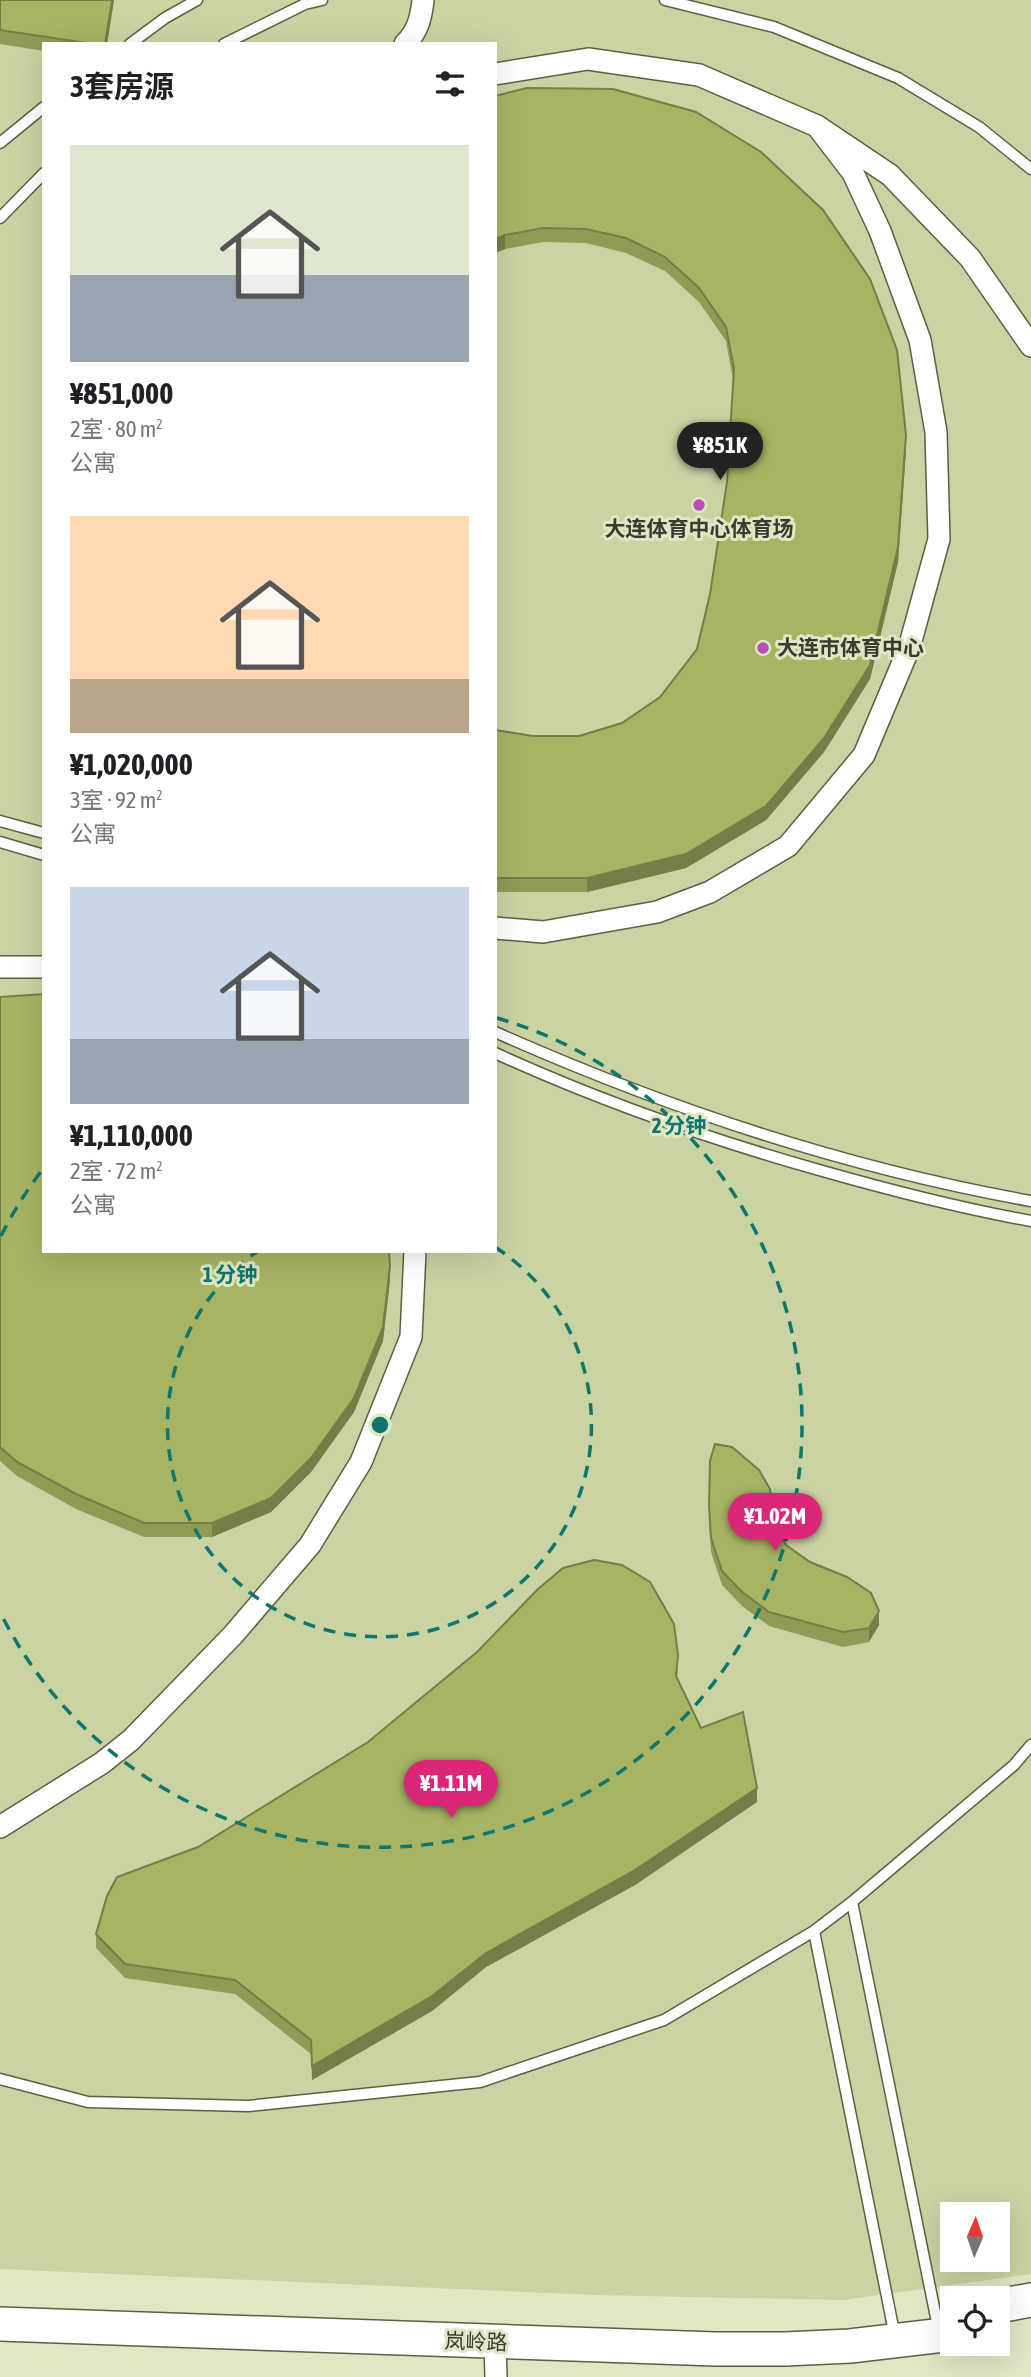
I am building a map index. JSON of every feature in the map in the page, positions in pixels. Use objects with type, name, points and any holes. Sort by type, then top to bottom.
[{"type":"main road","points":[[1010,2304],[1031,2300]]},
{"type":"main road","name":"岚岭路","points":[[0,2304],[637,2327],[894,2330],[940,2325]]},
{"type":"main road","points":[[1010,2326],[1031,2322]]},
{"type":"main road","name":"岚岭路","points":[[0,2324],[640,2348],[785,2349],[850,2346],[894,2330]]},
{"type":"street","points":[[407,42],[414,35],[421,18],[424,0]]},
{"type":"street","points":[[497,74],[588,59],[699,75],[817,125],[890,174],[970,258],[1031,346]]},
{"type":"street","points":[[497,928],[543,932],[657,912],[710,892],[788,846],[864,755],[909,648],[939,539],[934,419],[920,340],[880,230],[853,173],[817,125]]},
{"type":"street","points":[[0,967],[42,967]]},
{"type":"street","points":[[0,1827],[102,1763],[131,1740],[233,1635],[310,1545],[361,1462],[411,1337],[415,1253]]},
{"type":"street","points":[[495,2343],[496,2377]]},
{"type":"lane","points":[[133,42],[197,0]]},
{"type":"lane","points":[[227,42],[305,4],[322,0]]},
{"type":"lane","points":[[665,0],[774,27],[898,78],[979,127],[1031,169]]},
{"type":"lane","points":[[0,143],[42,109]]},
{"type":"lane","points":[[0,218],[42,175]]},
{"type":"lane","points":[[0,821],[42,833]]},
{"type":"lane","points":[[0,842],[42,854]]},
{"type":"lane","points":[[497,1033],[651,1096],[751,1130],[935,1181],[1031,1201]]},
{"type":"lane","points":[[497,1054],[641,1113],[744,1149],[940,1203],[1031,1221]]},
{"type":"lane","points":[[0,2079],[88,2102],[248,2106],[480,2082],[664,2020],[814,1931],[1014,1765],[1031,1745]]},
{"type":"lane","points":[[852,1902],[940,2301]]},
{"type":"lane","points":[[814,1931],[894,2330]]},
{"type":"green space","name":"大连市体育中心","points":[[0,0],[1031,0],[1031,2274],[843,2300],[594,2295],[0,2269]]},
{"type":"building","points":[[0,0],[112,0],[105,42],[80,42],[0,30]]},
{"type":"building","points":[[527,88],[613,89],[696,112],[761,152],[823,210],[870,279],[897,350],[906,435],[898,547],[870,665],[824,738],[766,806],[686,854],[587,878],[497,878],[497,730],[533,736],[579,736],[622,723],[660,697],[697,649],[710,594],[727,482],[734,369],[726,327],[699,288],[665,257],[626,238],[586,229],[543,228],[497,238],[497,96]]},
{"type":"building","points":[[42,994],[42,1253],[389,1253],[383,1327],[354,1398],[311,1458],[271,1498],[212,1523],[144,1523],[76,1494],[17,1462],[0,1447],[0,997]]},
{"type":"building","points":[[715,1444],[732,1447],[759,1470],[770,1489],[774,1519],[786,1545],[810,1562],[847,1577],[871,1593],[879,1611],[869,1628],[843,1632],[769,1612],[742,1592],[722,1571],[711,1538],[709,1506],[710,1461]]},
{"type":"building","points":[[594,1560],[622,1565],[650,1582],[674,1624],[678,1655],[676,1676],[701,1728],[743,1712],[757,1788],[635,1870],[486,1953],[432,1996],[312,2066],[311,2040],[235,1980],[125,1964],[96,1934],[107,1896],[117,1877],[198,1847],[368,1742],[477,1652],[538,1589],[563,1568]]},
{"type":"place","name":"大连体育中心体育场","points":[[699,505]]},
{"type":"place","name":"大连市体育中心","points":[[763,648]]}]
